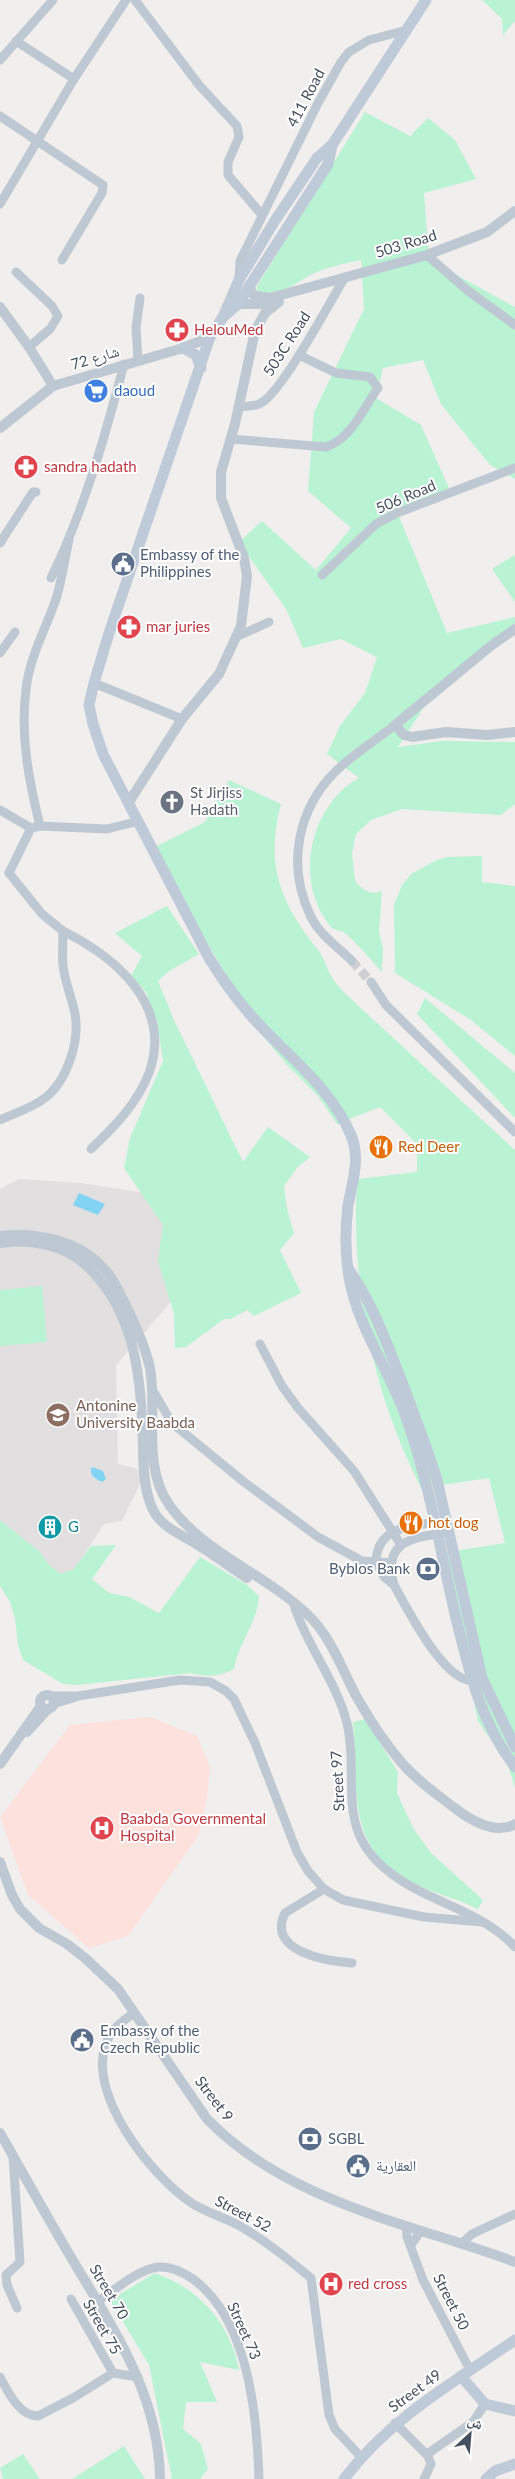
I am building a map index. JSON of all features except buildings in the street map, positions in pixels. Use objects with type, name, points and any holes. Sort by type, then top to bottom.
[{"type":"main road","points":[[223,317],[227,302],[239,280],[317,158],[332,146],[426,0]]},
{"type":"main road","points":[[332,146],[328,164],[238,304],[223,317],[210,337],[109,633],[89,705],[92,724],[104,754],[186,918],[227,987],[255,1020],[334,1103],[352,1137],[356,1162],[345,1236],[347,1268],[352,1296],[404,1414],[428,1495],[435,1529],[488,1725],[515,1767]]},
{"type":"main road","points":[[183,348],[196,355],[201,368]]},
{"type":"main road","points":[[347,1268],[364,1291],[428,1450],[447,1527],[477,1680],[515,1748]]},
{"type":"main road","name":"Street 49","points":[[344,2479],[361,2457],[396,2423],[515,2340]]},
{"type":"main road","name":"Street 50","points":[[466,2373],[485,2404]]},
{"type":"main road","points":[[485,2404],[515,2412]]},
{"type":"main road","points":[[486,2479],[495,2471],[515,2464]]},
{"type":"street","points":[[0,60],[54,0]]},
{"type":"street","points":[[0,204],[38,143],[74,79],[126,0]]},
{"type":"street","points":[[135,0],[188,72],[238,126],[239,137],[228,162],[228,175],[262,215]]},
{"type":"street","name":"411 Road","points":[[239,280],[240,261],[341,62],[349,52],[369,40],[407,30]]},
{"type":"street","points":[[16,41],[74,79]]},
{"type":"street","points":[[0,116],[103,185],[102,193],[62,260]]},
{"type":"street","name":"503 Road","points":[[298,291],[427,256],[487,232],[515,211]]},
{"type":"street","points":[[427,256],[467,290],[515,325]]},
{"type":"street","points":[[16,272],[52,306],[58,316],[50,329],[29,347]]},
{"type":"street","name":"503C Road","points":[[238,407],[263,403],[299,355],[345,277]]},
{"type":"street","points":[[250,284],[253,294],[263,299],[298,291]]},
{"type":"street","points":[[129,802],[182,719],[219,674],[241,626],[247,576],[244,558],[225,511],[219,486],[221,472],[231,439],[254,331],[265,314],[279,302],[298,291]]},
{"type":"street","points":[[138,360],[136,328],[140,298]]},
{"type":"street","points":[[238,304],[279,302]]},
{"type":"street","points":[[0,307],[29,347],[53,386]]},
{"type":"street","name":"شارع 72","points":[[0,428],[53,386],[183,348],[210,337]]},
{"type":"street","points":[[231,439],[326,447],[338,443],[348,432],[378,388],[370,377],[336,373],[299,355]]},
{"type":"street","points":[[91,1149],[118,1123],[140,1091],[150,1067],[156,1036],[145,1003],[125,974],[91,946],[63,931],[42,914],[5,872],[36,827],[24,735],[28,675],[57,595],[69,540],[112,411],[124,364]]},
{"type":"street","name":"506 Road","points":[[322,575],[376,524],[397,513],[515,468]]},
{"type":"street","points":[[0,543],[36,492]]},
{"type":"street","points":[[51,578],[69,540]]},
{"type":"street","points":[[236,637],[269,622]]},
{"type":"street","points":[[352,962],[311,918],[299,882],[297,846],[302,823],[316,795],[338,770],[492,645],[515,629]]},
{"type":"street","points":[[0,653],[15,632]]},
{"type":"street","points":[[94,683],[182,719]]},
{"type":"street","points":[[395,725],[404,735],[412,738],[446,732],[487,734],[515,732]]},
{"type":"street","points":[[0,810],[36,827],[107,829],[139,821]]},
{"type":"street","points":[[0,1120],[45,1098],[63,1075],[69,1060],[76,1029],[76,1016],[63,966],[63,931]]},
{"type":"street","points":[[371,982],[386,1004],[515,1132]]},
{"type":"street","points":[[0,1236],[31,1234],[60,1241],[97,1262],[106,1270],[130,1335],[136,1358],[145,1477],[156,1516],[175,1531],[294,1606]]},
{"type":"street","points":[[0,1243],[27,1242],[65,1251],[81,1260],[113,1290],[142,1344],[150,1368],[154,1462],[157,1481],[170,1506],[206,1540],[313,1620],[333,1648],[361,1706],[402,1763],[435,1793],[471,1819],[495,1828],[515,1824]]},
{"type":"street","points":[[260,1344],[287,1393],[354,1471],[401,1545]]},
{"type":"street","points":[[151,1388],[172,1423],[244,1482],[318,1537],[356,1559],[376,1563],[392,1559]]},
{"type":"street","points":[[152,1423],[172,1423]]},
{"type":"street","points":[[435,1529],[416,1525],[392,1531],[378,1548],[376,1563],[384,1576],[394,1585],[445,1666],[460,1679],[477,1680]]},
{"type":"street","points":[[416,1525],[419,1538]]},
{"type":"street","points":[[394,1585],[392,1559],[401,1545],[435,1529],[447,1527]]},
{"type":"street","points":[[378,1548],[392,1559]]},
{"type":"street","name":"Street 97","points":[[294,1606],[312,1649],[326,1671],[343,1708],[350,1742],[350,1799],[358,1831],[365,1846],[388,1872],[482,1922],[504,1936],[515,1946]]},
{"type":"street","points":[[0,1764],[14,1745],[38,1722],[48,1704],[72,1700],[78,1696],[180,1680],[210,1682],[226,1691],[234,1699],[256,1744],[297,1852],[308,1871],[324,1889],[343,1900],[424,1918],[482,1922]]},
{"type":"street","name":"Street 9","points":[[0,1862],[12,1895],[29,1920],[48,1934],[67,1944],[118,1989],[207,2119],[221,2134],[286,2179],[406,2227],[515,2262]]},
{"type":"street","points":[[324,1889],[285,1913],[282,1923],[286,1939],[303,1953],[333,1961],[352,1963]]},
{"type":"street","name":"Street 52","points":[[134,2013],[114,2028],[104,2048],[104,2072],[115,2114],[134,2144],[154,2168],[191,2202],[271,2245],[311,2278],[329,2415],[335,2429],[361,2457]]},
{"type":"street","name":"Street 70","points":[[0,2133],[130,2357],[155,2430],[160,2479]]},
{"type":"street","points":[[13,2155],[20,2262],[6,2275],[7,2285],[17,2308]]},
{"type":"street","points":[[461,2244],[472,2234],[515,2214]]},
{"type":"street","name":"Street 50","points":[[406,2227],[407,2237],[430,2297],[466,2373]]},
{"type":"street","points":[[411,2245],[420,2232]]},
{"type":"street","name":"Street 73","points":[[98,2301],[142,2273],[157,2267],[185,2274],[211,2295],[233,2334],[246,2365],[258,2431],[259,2479]]},
{"type":"street","name":"Street 75","points":[[71,2299],[113,2373],[138,2377]]},
{"type":"street","points":[[0,2376],[7,2390],[23,2412],[32,2416],[38,2416],[73,2398],[113,2373]]},
{"type":"street","points":[[428,2456],[433,2449],[476,2420],[485,2404]]},
{"type":"street","points":[[396,2423],[428,2456],[431,2464],[424,2479]]},
{"type":"shaded area","name":"Antonine University Baabda","points":[[19,1179],[81,1183],[152,1194],[172,1243],[183,1288],[116,1365],[118,1464],[138,1469],[142,1480],[122,1521],[104,1524],[61,1590],[0,1541],[0,1189]]},
{"type":"shaded area","name":"Baabda Governmental Hospital","points":[[150,1717],[197,1736],[210,1767],[207,1799],[198,1836],[128,1936],[89,1948],[28,1895],[0,1817],[70,1725]]},
{"type":"green space","points":[[482,0],[515,0],[515,21],[503,35],[502,19]]},
{"type":"green space","points":[[365,112],[410,136],[428,118],[455,140],[476,179],[424,193],[429,260],[515,307],[515,479],[490,465],[441,404],[423,360],[383,368],[376,398],[421,425],[452,495],[398,514],[447,633],[515,617],[515,625],[426,704],[398,747],[442,741],[515,742],[515,804],[501,815],[402,809],[371,820],[356,834],[352,853],[355,881],[370,892],[382,891],[379,931],[383,948],[382,972],[345,933],[331,927],[319,909],[312,889],[310,867],[312,846],[318,826],[328,807],[342,791],[359,778],[327,754],[340,726],[365,693],[377,657],[341,639],[303,648],[286,609],[239,542],[262,521],[316,570],[351,528],[308,491],[314,412],[364,309],[361,260],[320,271],[287,289],[272,294],[257,293],[257,286]]},
{"type":"green space","points":[[515,555],[515,602],[492,569]]},
{"type":"green space","points":[[229,780],[281,804],[276,826],[275,846],[279,882],[285,899],[294,915],[320,953],[336,983],[352,1000],[515,1150],[515,1788],[508,1765],[478,1721],[442,1553],[505,1543],[489,1478],[421,1488],[389,1414],[368,1338],[362,1299],[356,1220],[357,1179],[417,1172],[417,1144],[380,1107],[337,1124],[318,1096],[288,1066],[263,1036],[151,849],[205,822]]},
{"type":"green space","points":[[482,856],[482,882],[515,886],[515,1056],[471,1020],[395,973],[394,905],[402,885],[411,874],[437,860],[447,857]]},
{"type":"green space","points":[[167,906],[199,954],[169,971],[158,981],[174,1020],[243,1162],[268,1127],[310,1157],[297,1168],[284,1186],[287,1209],[294,1233],[280,1250],[301,1293],[254,1316],[247,1310],[231,1319],[224,1319],[186,1347],[175,1348],[174,1314],[158,1261],[163,1225],[124,1168],[130,1138],[163,1061],[157,1021],[148,1002],[147,993],[131,976],[142,956],[115,933]]},
{"type":"green space","points":[[425,998],[515,1073],[515,1118],[417,1014]]},
{"type":"green space","points":[[42,1286],[47,1342],[0,1346],[0,1290]]},
{"type":"green space","points":[[0,1520],[40,1552],[49,1565],[61,1574],[74,1569],[91,1546],[116,1545],[92,1579],[109,1593],[129,1597],[159,1613],[200,1557],[247,1585],[259,1596],[258,1606],[252,1624],[239,1650],[234,1669],[223,1674],[202,1675],[190,1673],[77,1685],[63,1684],[23,1660],[18,1645],[15,1619],[10,1602],[0,1586]]},
{"type":"green space","points":[[365,1719],[398,1772],[397,1793],[413,1828],[431,1853],[483,1900],[478,1909],[410,1881],[389,1867],[374,1850],[364,1832],[356,1790],[353,1722]]},
{"type":"green space","points":[[155,2273],[186,2288],[210,2310],[228,2337],[235,2353],[239,2370],[200,2362],[217,2402],[186,2402],[183,2429],[201,2444],[208,2469],[200,2479],[172,2479],[149,2365],[110,2300]]},
{"type":"green space","points":[[124,2446],[145,2479],[72,2479]]},
{"type":"green space","points":[[23,2454],[40,2479],[3,2479],[0,2468]]},
{"type":"water","points":[[79,1193],[105,1204],[98,1215],[73,1205]]},
{"type":"water","points":[[92,1467],[103,1471],[106,1479],[102,1482],[95,1478],[91,1472]]},
{"type":"tunnel","points":[[352,961],[371,982]]},
{"type":"place","name":"HelouMed","points":[[177,330]]},
{"type":"place","name":"daoud","points":[[96,391]]},
{"type":"place","name":"sandra hadath","points":[[26,467]]},
{"type":"place","name":"Embassy of the Philippines","points":[[123,564]]},
{"type":"place","name":"mar juries","points":[[129,627]]},
{"type":"place","name":"St Jirjiss Hadath","points":[[172,802]]},
{"type":"place","name":"Red Deer","points":[[381,1147]]},
{"type":"place","name":"Antonine University Baabda","points":[[58,1415]]},
{"type":"place","name":"hot dog","points":[[411,1523]]},
{"type":"place","name":"G","points":[[50,1527]]},
{"type":"place","name":"Byblos Bank","points":[[428,1569]]},
{"type":"place","name":"Baabda Governmental Hospital","points":[[102,1828]]},
{"type":"place","name":"Embassy of the Czech Republic","points":[[82,2040]]},
{"type":"place","name":"SGBL","points":[[310,2139]]},
{"type":"place","name":"العقارية","points":[[358,2166]]},
{"type":"place","name":"red cross","points":[[331,2284]]}]
